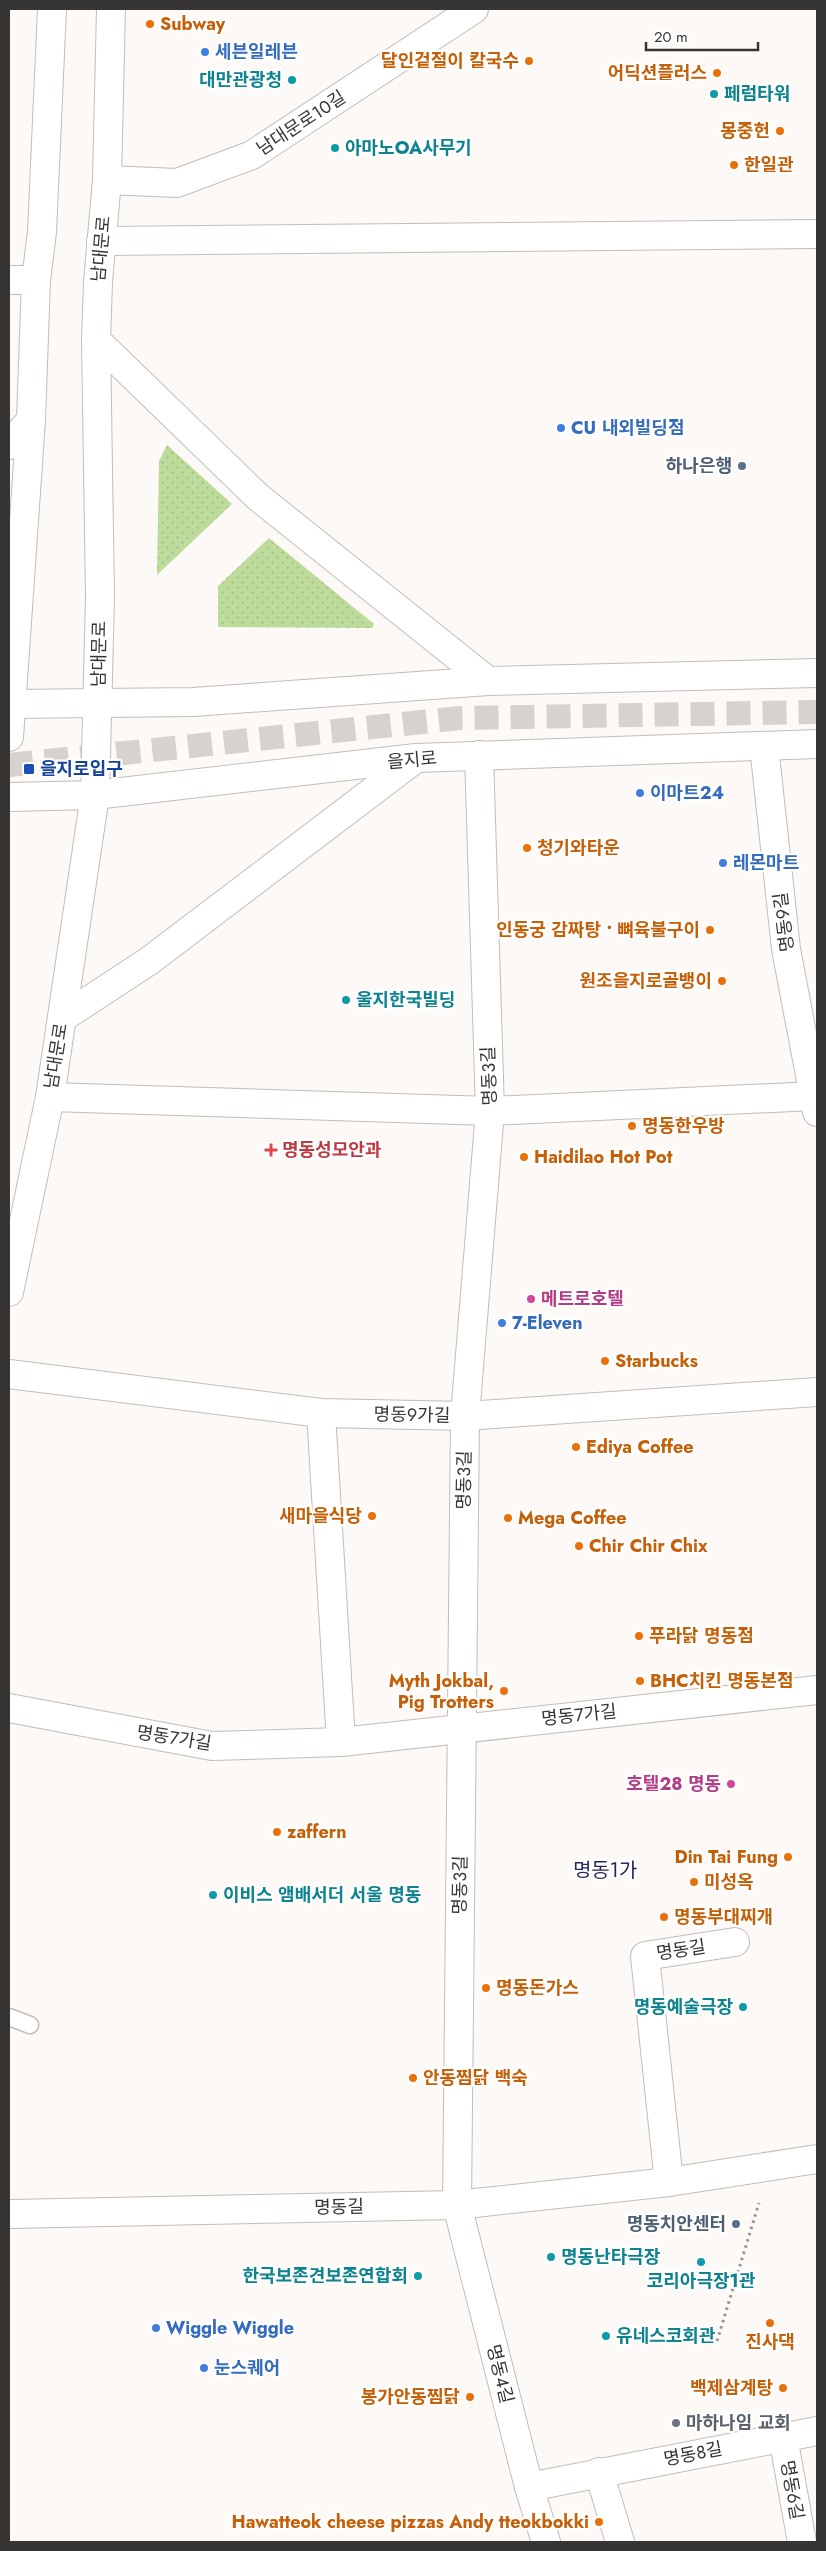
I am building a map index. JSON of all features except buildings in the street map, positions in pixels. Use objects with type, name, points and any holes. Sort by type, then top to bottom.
[{"type":"street","points":[[9,737],[31,420],[36,280],[42,232],[52,9]]},
{"type":"street","name":"남대문로","points":[[9,1292],[50,1097],[96,795],[100,597],[96,340],[101,241],[107,180],[111,9]]},
{"type":"street","name":"남대문로10길","points":[[107,180],[177,183],[252,155],[474,9]]},
{"type":"street","points":[[101,241],[817,234]]},
{"type":"street","points":[[9,280],[36,280]]},
{"type":"street","points":[[96,340],[258,497],[488,681]]},
{"type":"street","points":[[9,445],[31,420]]},
{"type":"street","points":[[11,704],[98,705],[193,702],[488,681],[817,673]]},
{"type":"street","name":"을지로","points":[[9,797],[96,795],[416,758],[817,744]]},
{"type":"street","name":"명동9길","points":[[50,1097],[490,1111],[816,1104],[786,949],[764,746]]},
{"type":"street","name":"명동3길","points":[[457,2205],[465,1416],[490,1111],[479,756]]},
{"type":"street","points":[[62,1018],[149,961],[416,758]]},
{"type":"street","name":"명동9가길","points":[[9,1374],[321,1413],[465,1416],[817,1392]]},
{"type":"street","points":[[321,1413],[341,1742]]},
{"type":"street","name":"명동7가길","points":[[9,1708],[212,1746],[341,1742],[817,1690]]},
{"type":"street","name":"명동길","points":[[669,2182],[645,1956],[735,1942]]},
{"type":"street","name":"명동길","points":[[9,2214],[457,2205],[669,2182],[817,2159]]},
{"type":"street","name":"명동4길","points":[[457,2205],[529,2487],[546,2542]]},
{"type":"street","name":"명동8길","points":[[529,2487],[817,2431]]},
{"type":"street","name":"명동6길","points":[[783,2437],[802,2542]]},
{"type":"street","points":[[599,2472],[620,2542]]},
{"type":"lane","points":[[9,2017],[30,2025]]},
{"type":"path","points":[[717,2341],[770,2167]]},
{"type":"green space","points":[[167,445],[232,504],[157,575],[159,461]]},
{"type":"green space","points":[[269,538],[374,624],[372,628],[218,627],[218,586]]},
{"type":"tunnel","points":[[9,765],[460,718],[817,712]]},
{"type":"place","name":"Subway","points":[[150,24]]},
{"type":"place","name":"세븐일레븐","points":[[205,52]]},
{"type":"place","name":"달인겉절이 칼국수","points":[[529,61]]},
{"type":"place","name":"어딕션플러스","points":[[717,73]]},
{"type":"place","name":"대만관광청","points":[[292,80]]},
{"type":"place","name":"페럼타워","points":[[714,94]]},
{"type":"place","name":"몽중헌","points":[[780,131]]},
{"type":"place","name":"아마노OA사무기","points":[[335,148]]},
{"type":"place","name":"한일관","points":[[734,165]]},
{"type":"place","name":"CU 내외빌딩점","points":[[561,428]]},
{"type":"place","name":"하나은행","points":[[742,466]]},
{"type":"place","name":"을지로입구","points":[[29,769]]},
{"type":"place","name":"이마트24","points":[[640,793]]},
{"type":"place","name":"청기와타운","points":[[527,848]]},
{"type":"place","name":"레몬마트","points":[[723,863]]},
{"type":"place","name":"인동궁 감짜탕 • 뼈육불구이","points":[[710,930]]},
{"type":"place","name":"원조을지로골뱅이","points":[[722,981]]},
{"type":"place","name":"울지한국빌딩","points":[[346,1000]]},
{"type":"place","name":"명동한우방","points":[[632,1126]]},
{"type":"place","name":"명동성모안과","points":[[271,1150]]},
{"type":"place","name":"Haidilao Hot Pot","points":[[524,1157]]},
{"type":"place","name":"메트로호텔","points":[[531,1299]]},
{"type":"place","name":"7-Eleven","points":[[502,1323]]},
{"type":"place","name":"Starbucks","points":[[605,1361]]},
{"type":"place","name":"Ediya Coffee","points":[[576,1447]]},
{"type":"place","name":"새마을식당","points":[[372,1516]]},
{"type":"place","name":"Mega Coffee","points":[[508,1518]]},
{"type":"place","name":"Chir Chir Chix","points":[[579,1546]]},
{"type":"place","name":"푸라닭 명동점","points":[[639,1636]]},
{"type":"place","name":"BHC치킨 명동본점","points":[[640,1681]]},
{"type":"place","name":"Myth Jokbal, Pig Trotters","points":[[504,1691]]},
{"type":"place","name":"호텔28 명동","points":[[731,1784]]},
{"type":"place","name":"zaffern","points":[[277,1832]]},
{"type":"place","name":"Din Tai Fung","points":[[788,1857]]},
{"type":"place","name":"미성옥","points":[[694,1882]]},
{"type":"place","name":"이비스 앰배서더 서울 명동","points":[[213,1895]]},
{"type":"place","name":"명동부대찌개","points":[[664,1917]]},
{"type":"place","name":"명동돈가스","points":[[486,1988]]},
{"type":"place","name":"명동예술극장","points":[[743,2007]]},
{"type":"place","name":"안동찜닭 백숙","points":[[413,2078]]},
{"type":"place","name":"명동치안센터","points":[[736,2224]]},
{"type":"place","name":"명동난타극장","points":[[551,2257]]},
{"type":"place","name":"코리아극장1관","points":[[701,2262]]},
{"type":"place","name":"한국보존견보존연합회","points":[[418,2276]]},
{"type":"place","name":"진사댁","points":[[770,2323]]},
{"type":"place","name":"Wiggle Wiggle","points":[[156,2328]]},
{"type":"place","name":"유네스코회관","points":[[606,2336]]},
{"type":"place","name":"눈스퀘어","points":[[204,2368]]},
{"type":"place","name":"백제삼계탕","points":[[783,2388]]},
{"type":"place","name":"봉가안동찜닭","points":[[470,2397]]},
{"type":"place","name":"마하나임 교회","points":[[676,2423]]},
{"type":"place","name":"Hawatteok cheese pizzas Andy tteokbokki","points":[[599,2522]]},
{"type":"district","name":"명동1가","points":[[605,1870]]}]
